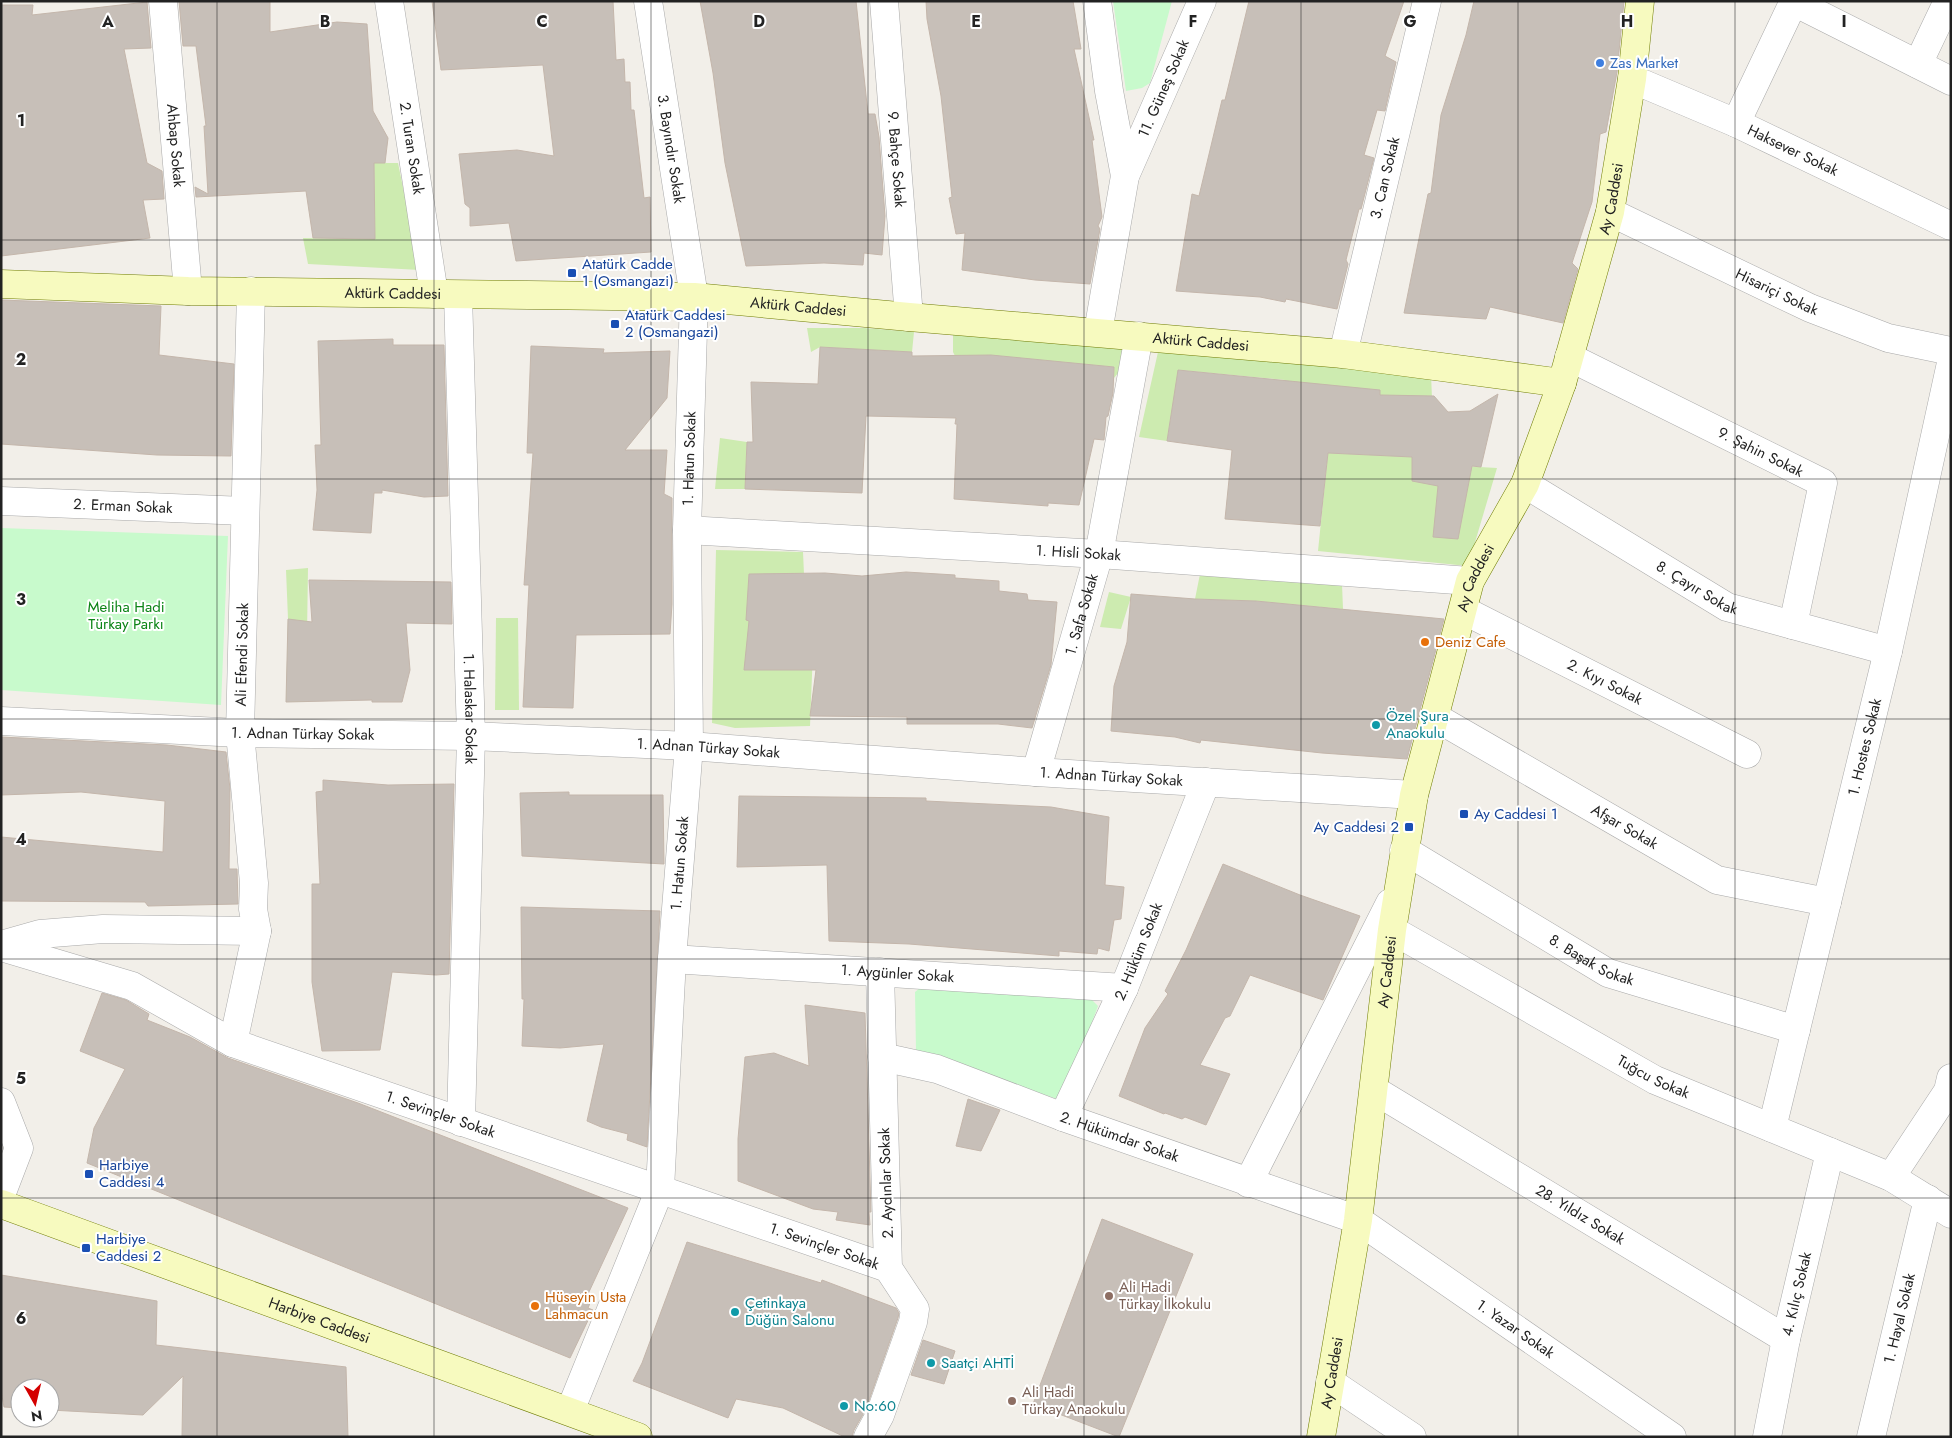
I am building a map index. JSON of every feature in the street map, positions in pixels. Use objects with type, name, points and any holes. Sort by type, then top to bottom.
[{"type":"street","name":"Ahbap Sokak","points":[[163,1],[188,291]]},
{"type":"street","name":"2. Turan Sokak","points":[[389,1],[446,294]]},
{"type":"street","name":"3. Bayındır Sokak","points":[[648,1],[694,296]]},
{"type":"street","name":"9. Bahçe Sokak","points":[[884,1],[909,317]]},
{"type":"street","name":"11. Güneş Sokak","points":[[1096,1],[1108,91],[1125,176]]},
{"type":"street","name":"11. Güneş Sokak","points":[[1098,332],[1125,176],[1202,1]]},
{"type":"street","name":"3. Can Sokak","points":[[1344,354],[1427,1]]},
{"type":"street","name":"Ay Caddesi","points":[[1321,1437],[1358,1220],[1392,930],[1414,795],[1470,581],[1525,484],[1562,384],[1610,212],[1632,79],[1640,1]]},
{"type":"street","points":[[1918,64],[1948,1]]},
{"type":"street","points":[[1736,123],[1793,2],[1951,81]]},
{"type":"street","name":"Haksever Sokak","points":[[1632,79],[1736,123],[1951,226]]},
{"type":"street","name":"Hisariçi Sokak","points":[[1610,212],[1810,308],[1888,338],[1951,351]]},
{"type":"street","name":"Aktürk Caddesi","points":[[1,284],[188,291],[694,296],[909,317],[1344,354],[1562,384]]},
{"type":"street","name":"Ali Efendi Sokak","points":[[233,1043],[257,930],[253,909],[254,883],[240,733],[250,291]]},
{"type":"street","name":"1. Halaskar Sokak","points":[[446,294],[471,736],[461,1122]]},
{"type":"street","name":"1. Hatun Sokak","points":[[570,1411],[660,1189],[672,959],[689,746],[688,530],[694,296]]},
{"type":"street","name":"1. Safa Sokak","points":[[1036,772],[1099,554],[1140,336]]},
{"type":"street","name":"9. Şahin Sokak","points":[[1568,357],[1823,483],[1793,625]]},
{"type":"street","name":"1. Hostes Sokak","points":[[1772,1128],[1888,651],[1951,364]]},
{"type":"street","name":"8. Çayır Sokak","points":[[1525,484],[1727,607],[1888,651]]},
{"type":"street","name":"2. Erman Sokak","points":[[1,500],[245,511]]},
{"type":"street","name":"1. Hisli Sokak","points":[[688,530],[1099,554],[1470,581]]},
{"type":"street","name":"2. Kıyı Sokak","points":[[1463,610],[1747,754]]},
{"type":"street","name":"Afşar Sokak","points":[[1435,717],[1716,880],[1827,902]]},
{"type":"street","name":"1. Adnan Türkay Sokak","points":[[1,721],[240,733],[471,736],[689,746],[1036,772],[1414,795]]},
{"type":"street","name":"2. Hüküm Sokak","points":[[1063,1117],[1124,988],[1206,782]]},
{"type":"street","name":"8. Başak Sokak","points":[[1404,850],[1608,973],[1796,1030]]},
{"type":"street","points":[[1248,1183],[1398,886]]},
{"type":"street","points":[[1,946],[40,934],[103,929],[257,930]]},
{"type":"street","name":"Tuğcu Sokak","points":[[1392,930],[1655,1080],[1891,1177],[1951,1214]]},
{"type":"street","name":"1. Sevinçler Sokak","points":[[1,946],[132,986],[233,1043],[888,1268]]},
{"type":"street","name":"1. Aygünler Sokak","points":[[672,959],[1124,988]]},
{"type":"street","name":"2. Aydınlar Sokak","points":[[880,972],[888,1268]]},
{"type":"street","name":"2. Hükümdar Sokak","points":[[882,1057],[937,1069],[1063,1117],[1358,1220]]},
{"type":"street","points":[[1891,1177],[1948,1091],[1951,1078]]},
{"type":"street","name":"28. Yıldız Sokak","points":[[1374,1090],[1786,1339]]},
{"type":"street","points":[[1,1102],[19,1148],[1,1195]]},
{"type":"street","name":"4. Kılıç Sokak","points":[[1767,1437],[1786,1339],[1830,1152]]},
{"type":"street","name":"1. Hayal Sokak","points":[[1871,1437],[1928,1199]]},
{"type":"street","name":"Harbiye Caddesi","points":[[1,1204],[638,1437]]},
{"type":"street","name":"1. Yazar Sokak","points":[[1358,1220],[1672,1437]]},
{"type":"street","points":[[868,1437],[880,1415],[913,1322],[915,1309],[888,1268]]},
{"type":"street","points":[[1330,1382],[1412,1437]]},
{"type":"green space","points":[[1113,1],[1172,1],[1150,83],[1142,88],[1126,91]]},
{"type":"green space","points":[[374,163],[398,163],[420,270],[308,264],[303,238],[375,239]]},
{"type":"green space","points":[[807,328],[864,328],[914,332],[912,352],[820,347],[811,352]]},
{"type":"green space","points":[[953,335],[999,338],[1042,337],[1044,342],[1125,348],[1119,372],[1114,378],[1114,367],[955,356],[953,352]]},
{"type":"green space","points":[[1166,345],[1431,373],[1432,399],[1380,395],[1380,390],[1286,385],[1285,380],[1179,370],[1167,441],[1139,437],[1158,352]]},
{"type":"green space","points":[[720,438],[747,442],[745,489],[715,489]]},
{"type":"green space","points":[[1328,453],[1416,457],[1427,464],[1497,468],[1468,566],[1318,551]]},
{"type":"green space","name":"Meliha Hadi Türkay Parkı","points":[[1,528],[228,536],[221,705],[1,690]]},
{"type":"green space","points":[[716,550],[803,552],[804,574],[814,624],[810,726],[735,728],[712,723]]},
{"type":"green space","points":[[308,568],[306,702],[286,702],[288,619],[286,570]]},
{"type":"green space","points":[[1200,574],[1342,584],[1343,609],[1256,601],[1195,599]]},
{"type":"green space","points":[[1109,592],[1131,597],[1121,629],[1100,627]]},
{"type":"green space","points":[[496,618],[518,618],[519,710],[495,710]]},
{"type":"green space","points":[[926,983],[1090,998],[1098,1006],[1063,1101],[916,1051],[915,992]]},
{"type":"building","points":[[179,1],[270,1],[270,32],[337,22],[367,24],[373,111],[388,138],[385,163],[374,163],[375,239],[313,238],[306,191],[196,197],[195,187],[208,194],[204,126],[206,126],[196,46],[183,46]]},
{"type":"building","points":[[432,1],[613,1],[616,60],[624,59],[625,82],[630,82],[631,110],[634,110],[644,198],[650,197],[651,252],[516,261],[509,223],[470,226],[470,208],[465,204],[459,154],[517,150],[554,156],[543,65],[441,70]]},
{"type":"building","points":[[700,1],[856,1],[868,114],[875,114],[879,137],[885,216],[882,255],[864,253],[863,265],[824,263],[746,266],[725,163],[713,73]]},
{"type":"building","points":[[926,1],[1073,1],[1081,49],[1074,49],[1094,140],[1092,140],[1102,217],[1098,226],[1100,229],[1090,284],[1035,280],[962,270],[965,233],[956,234],[949,198],[952,197],[941,96],[927,19]]},
{"type":"building","points":[[1249,1],[1404,1],[1385,56],[1396,62],[1385,111],[1377,110],[1364,155],[1374,158],[1346,260],[1348,264],[1337,309],[1286,299],[1285,302],[1260,297],[1176,291],[1192,194],[1199,196],[1222,100],[1225,100]]},
{"type":"building","points":[[1474,1],[1624,1],[1617,72],[1606,132],[1600,134],[1592,202],[1572,263],[1578,269],[1563,323],[1490,307],[1486,319],[1404,313],[1428,194],[1431,193],[1441,115],[1466,35]]},
{"type":"building","points":[[147,2],[151,48],[124,49],[147,163],[162,171],[164,199],[143,200],[150,238],[1,256],[1,5],[33,5],[32,15]]},
{"type":"building","points":[[1,300],[161,306],[159,355],[234,364],[231,456],[157,455],[1,444]]},
{"type":"building","points":[[393,339],[393,345],[444,345],[448,496],[424,497],[382,490],[382,493],[374,493],[371,533],[313,530],[317,490],[315,445],[321,445],[318,341]]},
{"type":"building","points":[[531,346],[604,349],[603,353],[670,351],[667,398],[625,450],[667,450],[664,494],[672,498],[672,604],[670,634],[576,635],[573,708],[523,707],[529,585],[524,585],[533,453],[527,453]]},
{"type":"building","points":[[820,347],[912,352],[912,356],[991,355],[1114,367],[1113,393],[1108,416],[1106,417],[1104,440],[1094,439],[1079,505],[1048,503],[1048,506],[954,499],[956,418],[866,416],[862,493],[745,489],[747,442],[753,442],[751,382],[818,384]]},
{"type":"building","points":[[1178,370],[1380,390],[1380,395],[1434,396],[1448,412],[1470,411],[1498,394],[1481,467],[1472,466],[1458,539],[1433,537],[1438,486],[1412,481],[1412,457],[1328,453],[1320,526],[1225,519],[1232,450],[1167,441]]},
{"type":"building","points":[[906,572],[955,575],[955,578],[999,581],[999,591],[1027,594],[1028,600],[1057,602],[1051,665],[1032,728],[998,724],[907,724],[907,717],[810,716],[816,670],[744,670],[749,621],[746,620],[749,574],[825,573],[862,576]]},
{"type":"building","points":[[309,580],[451,582],[452,624],[406,623],[410,670],[402,702],[372,702],[372,700],[286,702],[288,619],[312,622]]},
{"type":"building","points":[[1131,594],[1256,601],[1444,619],[1407,759],[1322,753],[1201,740],[1200,743],[1175,737],[1111,731],[1114,686],[1127,642]]},
{"type":"building","points":[[1,737],[167,745],[226,752],[230,789],[229,869],[237,869],[238,904],[148,906],[145,902],[1,901],[1,837],[163,852],[165,801],[81,792],[1,795]]},
{"type":"building","points":[[323,780],[388,785],[454,784],[449,974],[392,972],[380,1050],[322,1051],[312,982],[312,884],[320,884],[316,792],[323,791]]},
{"type":"building","points":[[569,792],[569,795],[663,795],[664,864],[522,856],[520,793]]},
{"type":"building","points":[[739,796],[926,798],[926,801],[1051,807],[1109,817],[1105,885],[1124,887],[1121,919],[1114,920],[1109,951],[1098,948],[1097,954],[1059,951],[1059,956],[909,944],[829,941],[827,865],[737,867]]},
{"type":"building","points":[[1223,864],[1300,895],[1360,916],[1323,1000],[1250,975],[1230,1016],[1225,1018],[1200,1065],[1230,1074],[1206,1125],[1185,1117],[1182,1119],[1164,1114],[1119,1096],[1145,1028],[1168,994],[1165,991],[1186,950]]},
{"type":"building","points":[[521,907],[660,911],[647,1147],[627,1140],[628,1134],[587,1121],[604,1044],[560,1048],[522,1046],[524,999],[522,999]]},
{"type":"building","points":[[102,993],[126,1000],[149,1014],[147,1020],[190,1037],[228,1058],[358,1103],[628,1208],[588,1294],[593,1296],[588,1308],[593,1310],[570,1358],[87,1163],[94,1128],[125,1069],[80,1051]]},
{"type":"building","points":[[805,1005],[865,1013],[870,1225],[836,1220],[838,1212],[813,1209],[738,1181],[738,1139],[745,1057],[774,1053],[809,1066]]},
{"type":"building","points":[[968,1099],[1000,1110],[981,1151],[956,1146]]},
{"type":"building","points":[[1102,1219],[1193,1254],[1119,1437],[1033,1404]]},
{"type":"building","name":"Çetinkaya Düğün Salonu","points":[[687,1242],[821,1283],[822,1280],[896,1308],[899,1313],[898,1318],[866,1409],[852,1437],[845,1437],[783,1408],[736,1399],[728,1418],[633,1381],[642,1363]]},
{"type":"building","points":[[1,1275],[157,1301],[156,1345],[346,1367],[348,1437],[182,1437],[183,1376],[143,1415],[60,1411],[60,1378],[10,1378],[10,1407],[4,1407],[1,1390]]},
{"type":"building","name":"Saatçi AHTİ","points":[[923,1340],[955,1351],[944,1384],[911,1375]]},
{"type":"place","name":"Zas Market","points":[[1600,63]]},
{"type":"place","name":"Atatürk Cadde 1 (Osmangazi)","points":[[572,273]]},
{"type":"place","name":"Atatürk Caddesi 2 (Osmangazi)","points":[[615,324]]},
{"type":"place","name":"Deniz Cafe","points":[[1425,642]]},
{"type":"place","name":"Özel Şura Anaokulu","points":[[1376,725]]},
{"type":"place","name":"Ay Caddesi 1","points":[[1464,814]]},
{"type":"place","name":"Ay Caddesi 2","points":[[1409,827]]},
{"type":"place","name":"Harbiye Caddesi 4","points":[[89,1174]]},
{"type":"place","name":"Harbiye Caddesi 2","points":[[86,1248]]},
{"type":"place","name":"Ali Hadi Türkay İlkokulu","points":[[1109,1296]]},
{"type":"place","name":"Hüseyin Usta Lahmacun","points":[[535,1306]]},
{"type":"place","name":"Çetinkaya Düğün Salonu","points":[[735,1312]]},
{"type":"place","name":"Saatçi AHTİ","points":[[931,1363]]},
{"type":"place","name":"Ali Hadi Türkay Anaokulu","points":[[1012,1401]]},
{"type":"place","name":"No:60","points":[[844,1406]]}]
